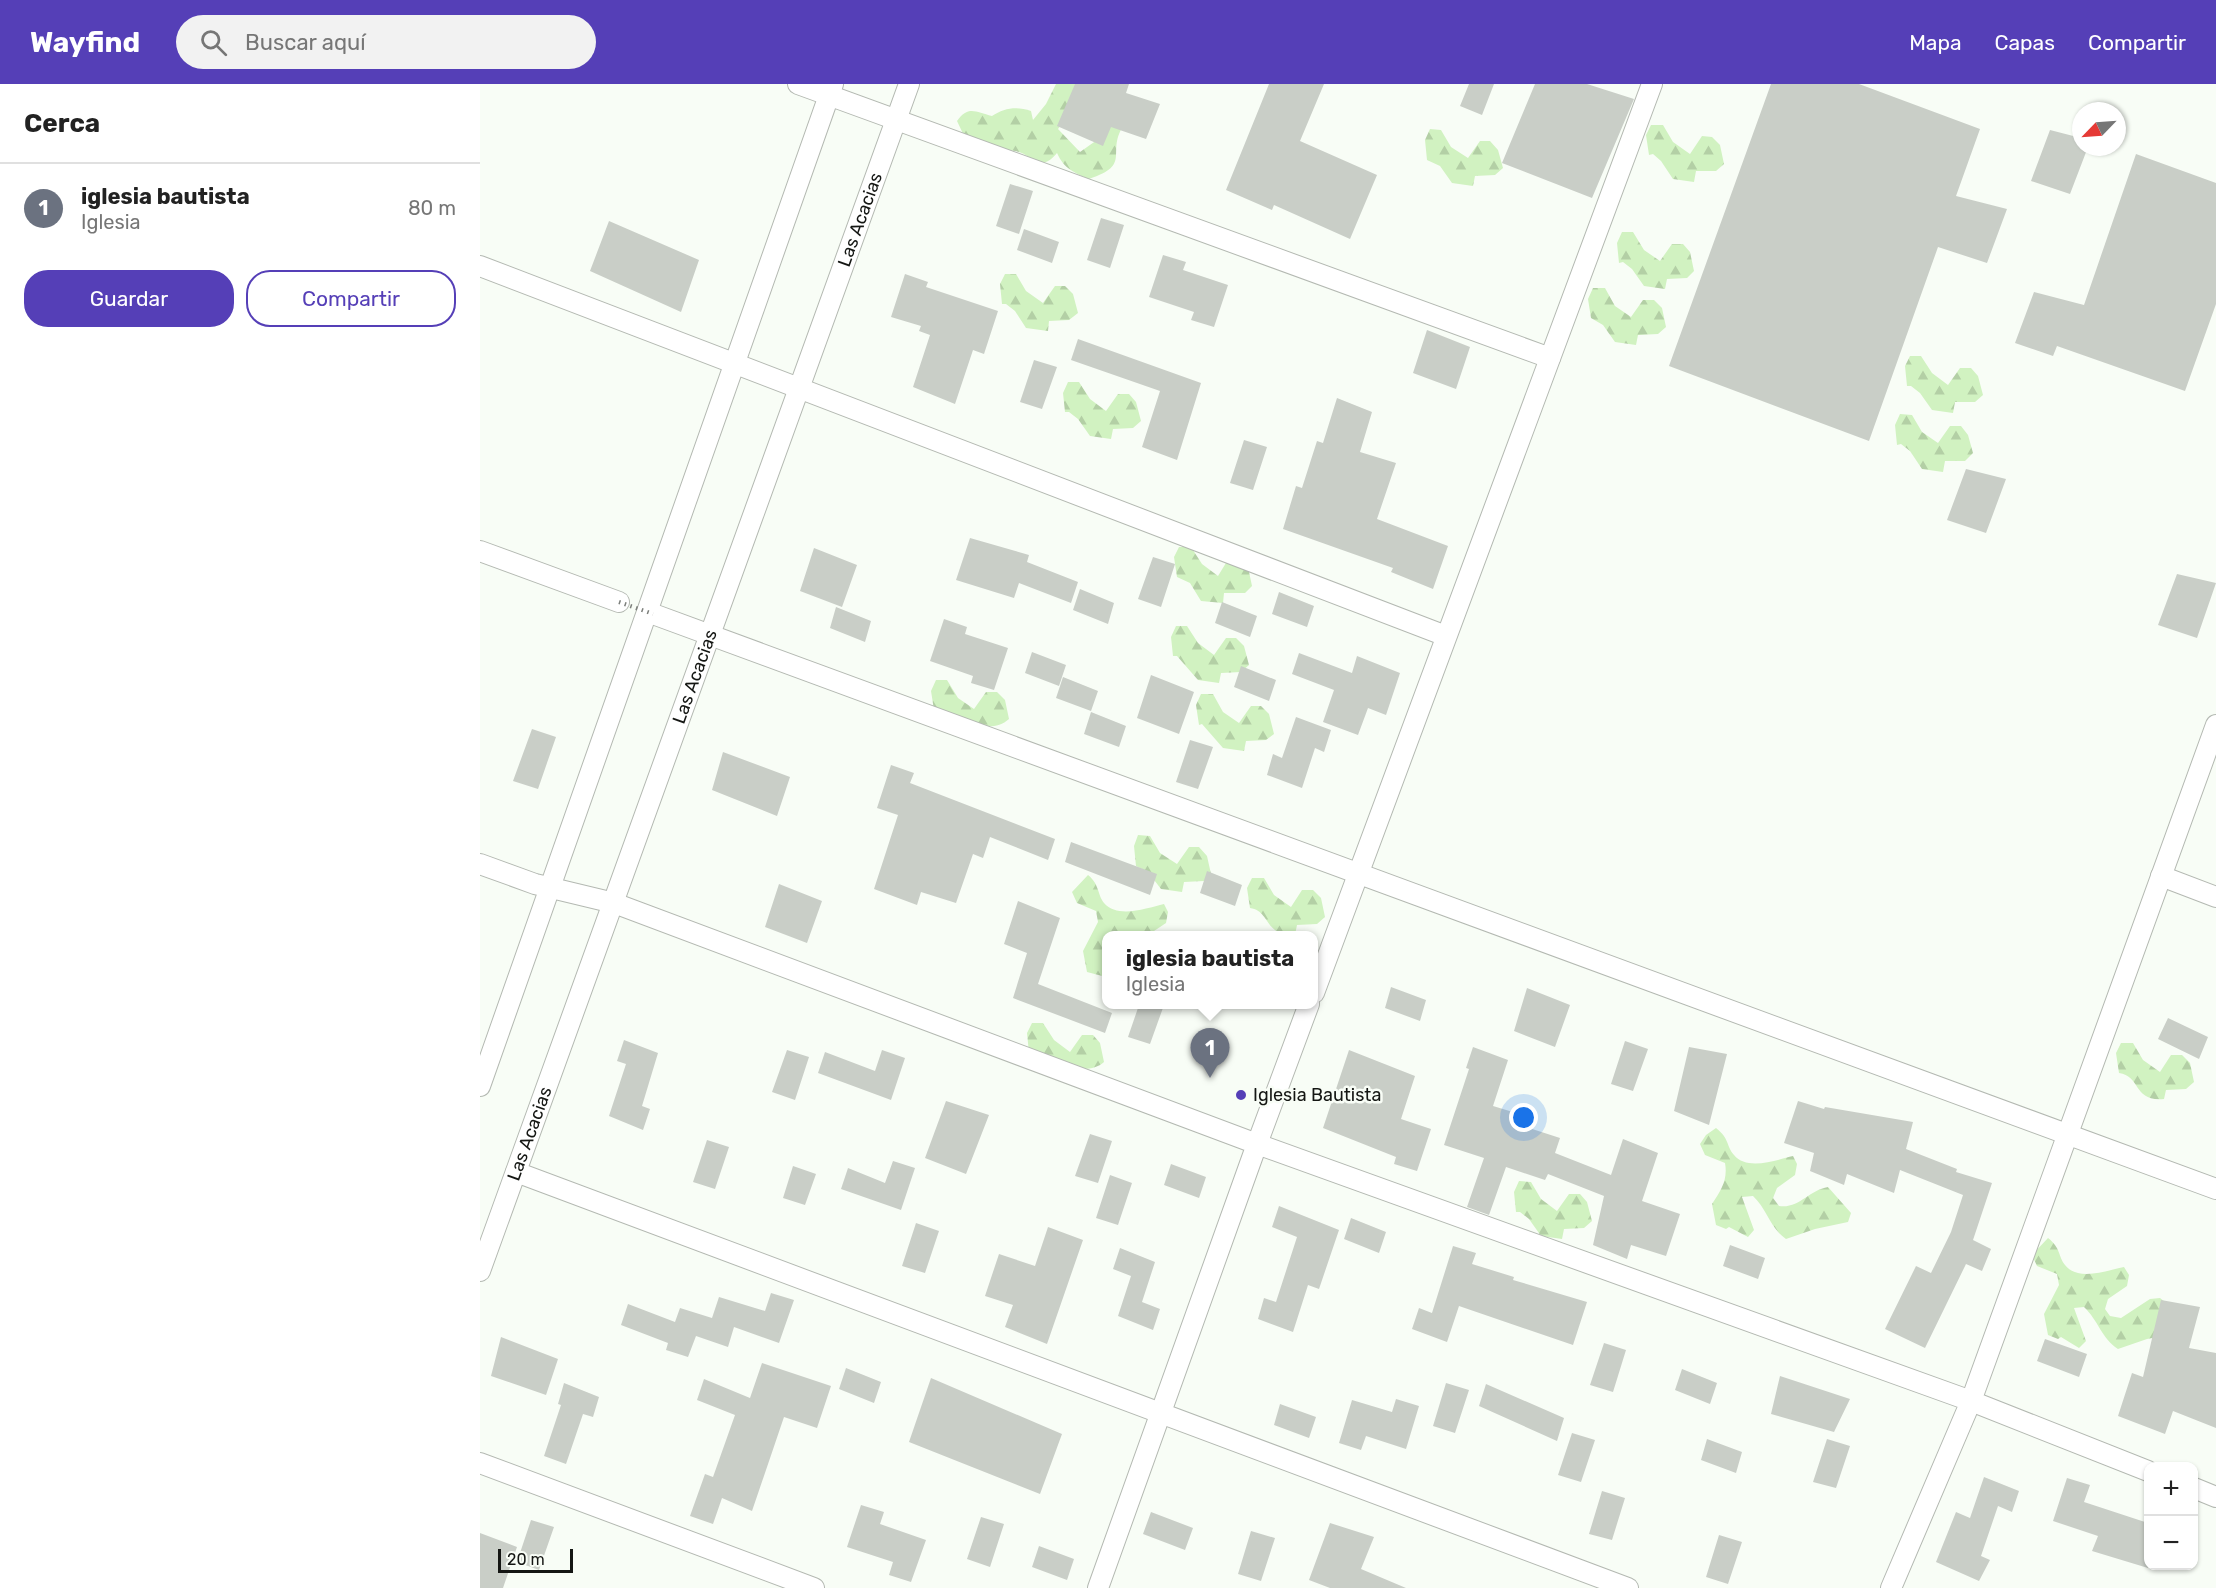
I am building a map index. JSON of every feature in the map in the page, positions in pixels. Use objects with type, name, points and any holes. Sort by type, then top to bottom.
[{"type":"street","points":[[798,84],[831,90],[896,122],[1550,358]]},
{"type":"street","name":"Las Acacias","points":[[480,1271],[909,84]]},
{"type":"street","points":[[1318,982],[1649,85]]},
{"type":"street","points":[[480,1086],[831,90]]},
{"type":"street","points":[[480,266],[1446,636]]},
{"type":"street","points":[[480,551],[619,602]]},
{"type":"street","points":[[653,614],[2216,1189]]},
{"type":"street","points":[[1891,1588],[1971,1401],[2216,724]]},
{"type":"street","points":[[480,864],[550,887],[614,903],[1257,1144],[1971,1401],[2144,1469]]},
{"type":"street","points":[[2161,876],[2216,897]]},
{"type":"street","points":[[1098,1588],[1308,1009]]},
{"type":"street","points":[[516,1172],[1628,1588]]},
{"type":"street","points":[[480,1463],[814,1588]]},
{"type":"street","points":[[2198,1490],[2216,1497]]},
{"type":"path","points":[[619,602],[653,614]]},
{"type":"green space","points":[[1056,84],[1080,84],[1070,113],[1058,129],[1080,152],[1097,140],[1102,119],[1125,123],[1119,133],[1115,163],[1103,174],[1089,179],[1079,175],[1067,167],[1057,153],[1051,159],[1040,163],[1015,151],[995,152],[978,138],[966,140],[957,121],[965,113],[973,111],[992,116],[1001,111],[1016,108],[1031,111],[1033,120],[1046,104]]},
{"type":"green space","points":[[1651,125],[1663,125],[1673,142],[1690,154],[1702,136],[1712,137],[1720,145],[1724,164],[1716,171],[1696,171],[1694,182],[1673,179],[1661,161],[1653,154],[1649,155],[1646,135]]},
{"type":"green space","points":[[1430,129],[1441,130],[1451,147],[1468,158],[1480,141],[1490,141],[1498,150],[1503,168],[1495,175],[1475,176],[1473,186],[1452,183],[1440,166],[1427,160],[1425,140]]},
{"type":"green space","points":[[1622,232],[1633,232],[1644,250],[1660,261],[1672,244],[1683,244],[1690,252],[1694,271],[1687,278],[1667,279],[1665,289],[1644,286],[1632,269],[1623,262],[1619,263],[1617,243]]},
{"type":"green space","points":[[1005,274],[1016,274],[1026,291],[1043,303],[1055,286],[1065,286],[1073,294],[1078,313],[1069,320],[1049,321],[1048,331],[1026,328],[1015,311],[1006,304],[1002,304],[1000,284]]},
{"type":"green space","points":[[1593,288],[1605,288],[1615,306],[1631,317],[1643,300],[1654,300],[1662,308],[1666,327],[1658,334],[1638,335],[1636,345],[1615,342],[1603,325],[1591,318],[1588,299]]},
{"type":"green space","points":[[1910,356],[1921,356],[1932,373],[1948,385],[1960,368],[1971,368],[1978,376],[1983,395],[1975,402],[1955,402],[1953,413],[1932,410],[1920,393],[1911,386],[1907,386],[1905,366]]},
{"type":"green space","points":[[1068,382],[1079,382],[1090,399],[1106,411],[1118,394],[1129,394],[1136,402],[1141,421],[1133,428],[1113,429],[1111,439],[1090,436],[1078,419],[1069,412],[1065,412],[1063,393]]},
{"type":"green space","points":[[1900,414],[1912,415],[1922,432],[1938,443],[1950,426],[1961,426],[1968,435],[1973,453],[1965,461],[1945,461],[1943,472],[1922,469],[1910,451],[1901,444],[1897,445],[1895,425]]},
{"type":"green space","points":[[1179,547],[1191,547],[1202,564],[1218,576],[1229,558],[1248,567],[1252,586],[1245,593],[1224,593],[1223,603],[1201,601],[1190,583],[1177,577],[1174,557]]},
{"type":"green space","points":[[1176,626],[1187,626],[1198,643],[1214,655],[1226,638],[1236,638],[1244,646],[1249,665],[1241,672],[1221,673],[1219,683],[1198,680],[1177,656],[1173,656],[1171,637]]},
{"type":"green space","points":[[936,680],[947,680],[958,698],[974,709],[986,692],[997,692],[1005,700],[1009,719],[1001,724],[982,726],[934,710],[931,691]]},
{"type":"green space","points":[[1201,694],[1213,694],[1223,712],[1239,723],[1251,706],[1261,706],[1269,714],[1274,734],[1266,740],[1246,741],[1244,751],[1223,748],[1202,724],[1199,725],[1196,705]]},
{"type":"green space","points":[[1138,835],[1150,836],[1160,853],[1177,864],[1189,847],[1199,847],[1207,856],[1211,874],[1204,881],[1184,882],[1182,892],[1161,889],[1148,872],[1136,866],[1134,846]]},
{"type":"green space","points":[[1088,875],[1095,882],[1104,903],[1110,908],[1133,911],[1164,904],[1168,912],[1166,923],[1154,931],[1102,931],[1102,976],[1087,972],[1083,951],[1098,922],[1096,911],[1077,903],[1072,892]]},
{"type":"green space","points":[[1252,878],[1264,878],[1274,895],[1291,907],[1302,890],[1313,890],[1321,898],[1325,917],[1317,924],[1297,925],[1296,931],[1277,931],[1262,914],[1250,908],[1247,888]]},
{"type":"green space","points":[[1032,1023],[1043,1023],[1054,1040],[1070,1052],[1082,1035],[1093,1035],[1100,1043],[1104,1062],[1088,1069],[1078,1068],[1029,1053],[1027,1033]]},
{"type":"green space","points":[[2121,1043],[2133,1043],[2143,1060],[2160,1072],[2171,1055],[2182,1055],[2190,1063],[2194,1082],[2186,1089],[2166,1090],[2164,1099],[2147,1097],[2131,1079],[2119,1073],[2116,1053]]},
{"type":"green space","points":[[1716,1128],[1740,1160],[1762,1163],[1793,1156],[1797,1164],[1795,1175],[1777,1188],[1773,1198],[1779,1206],[1792,1205],[1828,1187],[1851,1213],[1848,1222],[1815,1229],[1786,1239],[1776,1229],[1753,1196],[1742,1197],[1754,1230],[1748,1237],[1729,1227],[1726,1229],[1716,1225],[1712,1204],[1725,1180],[1725,1163],[1705,1155],[1700,1144],[1706,1135]]},
{"type":"green space","points":[[1519,1181],[1531,1182],[1541,1199],[1557,1211],[1569,1194],[1580,1194],[1587,1202],[1592,1221],[1584,1228],[1564,1229],[1562,1239],[1541,1236],[1529,1219],[1520,1212],[1516,1212],[1514,1192]]},
{"type":"green space","points":[[2048,1238],[2055,1245],[2065,1265],[2077,1273],[2093,1274],[2124,1267],[2129,1275],[2127,1286],[2108,1299],[2105,1309],[2110,1316],[2121,1318],[2150,1299],[2160,1298],[2170,1306],[2179,1333],[2147,1339],[2118,1349],[2108,1340],[2084,1307],[2074,1308],[2086,1341],[2079,1348],[2061,1337],[2058,1339],[2048,1335],[2044,1314],[2059,1285],[2057,1274],[2037,1266],[2032,1255]]},
{"type":"building","points":[[1075,84],[1129,84],[1126,93],[1160,104],[1146,139],[1111,127],[1103,146],[1057,126]]},
{"type":"building","points":[[1269,84],[1324,84],[1300,141],[1377,175],[1350,239],[1274,205],[1272,210],[1226,190]]},
{"type":"building","points":[[1469,84],[1494,84],[1482,115],[1460,106]]},
{"type":"building","points":[[1535,84],[1587,84],[1634,99],[1592,198],[1502,163]]},
{"type":"building","points":[[1771,84],[1859,84],[1980,129],[1956,196],[2007,209],[1987,263],[1938,247],[1869,441],[1669,366]]},
{"type":"building","points":[[2050,130],[2072,136],[2072,156],[2085,156],[2070,194],[2031,181]]},
{"type":"building","points":[[2136,154],[2216,183],[2216,304],[2185,391],[2057,346],[2053,356],[2015,343],[2034,292],[2084,305]]},
{"type":"building","points":[[1010,184],[1033,191],[1019,234],[996,226]]},
{"type":"building","points":[[1101,218],[1124,225],[1110,268],[1087,260]]},
{"type":"building","points":[[609,221],[699,260],[681,312],[590,271]]},
{"type":"building","points":[[1024,229],[1059,242],[1052,263],[1017,250]]},
{"type":"building","points":[[1163,255],[1186,262],[1183,270],[1228,285],[1214,327],[1191,320],[1194,312],[1149,297]]},
{"type":"building","points":[[905,274],[928,282],[926,287],[998,311],[984,354],[973,350],[955,404],[913,387],[930,335],[919,331],[921,326],[891,317]]},
{"type":"building","points":[[1427,330],[1470,347],[1456,389],[1413,373]]},
{"type":"building","points":[[1078,339],[1201,383],[1177,460],[1142,447],[1160,391],[1071,360]]},
{"type":"building","points":[[1034,360],[1057,367],[1042,409],[1020,402]]},
{"type":"building","points":[[1337,398],[1372,412],[1360,452],[1396,463],[1377,519],[1448,546],[1433,589],[1391,572],[1393,568],[1283,529],[1296,486],[1302,488],[1317,441],[1323,443]]},
{"type":"building","points":[[1244,440],[1267,447],[1253,490],[1230,483]]},
{"type":"building","points":[[1966,469],[2006,479],[1986,533],[1947,520]]},
{"type":"building","points":[[970,538],[1029,555],[1027,562],[1078,582],[1071,603],[1019,583],[1014,598],[956,580]]},
{"type":"building","points":[[814,548],[857,565],[842,607],[800,591]]},
{"type":"building","points":[[1153,557],[1175,564],[1161,607],[1138,599]]},
{"type":"building","points":[[2177,574],[2216,583],[2197,638],[2158,625]]},
{"type":"building","points":[[1080,589],[1114,603],[1108,624],[1073,610]]},
{"type":"building","points":[[1279,592],[1314,606],[1307,627],[1272,614]]},
{"type":"building","points":[[1222,602],[1257,616],[1250,637],[1215,623]]},
{"type":"building","points":[[836,607],[871,621],[865,642],[830,628]]},
{"type":"building","points":[[944,619],[967,627],[965,634],[1008,648],[994,690],[971,683],[973,676],[930,661]]},
{"type":"building","points":[[1032,652],[1066,665],[1059,686],[1025,673]]},
{"type":"building","points":[[1299,653],[1352,673],[1357,656],[1400,673],[1386,715],[1368,708],[1358,735],[1323,722],[1334,690],[1292,674]]},
{"type":"building","points":[[1241,666],[1276,680],[1269,701],[1234,687]]},
{"type":"building","points":[[1151,675],[1194,692],[1179,734],[1137,718]]},
{"type":"building","points":[[1063,677],[1098,691],[1091,711],[1056,698]]},
{"type":"building","points":[[1091,712],[1126,726],[1119,747],[1084,734]]},
{"type":"building","points":[[1296,717],[1331,730],[1324,752],[1315,748],[1302,788],[1267,775],[1273,754],[1282,758]]},
{"type":"building","points":[[532,729],[556,737],[538,789],[513,781]]},
{"type":"building","points":[[1190,740],[1213,747],[1198,789],[1176,782]]},
{"type":"building","points":[[723,752],[790,777],[777,816],[712,790]]},
{"type":"building","points":[[891,765],[914,773],[910,783],[1055,839],[1048,860],[990,837],[983,858],[973,854],[956,903],[921,892],[917,905],[874,889],[898,815],[877,808]]},
{"type":"building","points":[[1071,842],[1157,874],[1150,895],[1065,862]]},
{"type":"building","points":[[1207,871],[1242,885],[1235,906],[1200,893]]},
{"type":"building","points":[[779,884],[822,901],[807,943],[765,927]]},
{"type":"building","points":[[1018,901],[1060,918],[1038,984],[1112,1013],[1105,1033],[1013,998],[1027,953],[1004,944]]},
{"type":"building","points":[[1391,987],[1426,1000],[1420,1021],[1385,1008]]},
{"type":"building","points":[[1527,988],[1570,1005],[1555,1047],[1514,1031]]},
{"type":"building","points":[[1138,1009],[1163,1009],[1150,1044],[1128,1037]]},
{"type":"building","points":[[2168,1018],[2208,1037],[2199,1059],[2158,1039]]},
{"type":"building","points":[[624,1040],[658,1053],[642,1106],[650,1109],[643,1130],[609,1116],[626,1064],[617,1061]]},
{"type":"building","points":[[1625,1041],[1648,1049],[1633,1091],[1611,1084]]},
{"type":"building","points":[[1473,1047],[1508,1060],[1493,1106],[1529,1117],[1526,1127],[1560,1138],[1555,1153],[1611,1175],[1623,1139],[1658,1153],[1642,1201],[1680,1214],[1666,1256],[1631,1245],[1627,1259],[1593,1245],[1604,1196],[1548,1174],[1545,1180],[1506,1167],[1489,1215],[1467,1207],[1484,1158],[1444,1145],[1469,1069],[1466,1068]]},
{"type":"building","points":[[1689,1047],[1727,1054],[1709,1125],[1674,1111]]},
{"type":"building","points":[[787,1050],[809,1057],[795,1100],[772,1092]]},
{"type":"building","points":[[882,1050],[905,1058],[891,1100],[818,1073],[825,1052],[875,1071]]},
{"type":"building","points":[[1349,1050],[1415,1076],[1401,1119],[1431,1129],[1417,1171],[1394,1164],[1396,1157],[1323,1128]]},
{"type":"building","points":[[946,1101],[989,1115],[966,1174],[925,1158]]},
{"type":"building","points":[[1798,1101],[1824,1109],[1825,1107],[1913,1122],[1906,1149],[1957,1169],[1956,1172],[1992,1183],[1973,1240],[1991,1249],[1982,1271],[1966,1264],[1925,1348],[1885,1329],[1916,1266],[1931,1273],[1951,1232],[1963,1195],[1900,1170],[1894,1193],[1847,1174],[1844,1185],[1810,1171],[1814,1153],[1784,1143]]},
{"type":"building","points":[[1090,1134],[1112,1141],[1098,1183],[1075,1176]]},
{"type":"building","points":[[707,1140],[729,1147],[715,1189],[693,1182]]},
{"type":"building","points":[[893,1161],[915,1168],[901,1210],[841,1189],[848,1168],[885,1183]]},
{"type":"building","points":[[1171,1164],[1206,1177],[1199,1198],[1164,1185]]},
{"type":"building","points":[[793,1166],[816,1174],[805,1205],[783,1198]]},
{"type":"building","points":[[1110,1175],[1132,1183],[1118,1225],[1096,1218]]},
{"type":"building","points":[[1279,1206],[1339,1230],[1319,1289],[1308,1285],[1293,1332],[1258,1319],[1264,1298],[1276,1302],[1297,1237],[1272,1227]]},
{"type":"building","points":[[1351,1218],[1386,1232],[1379,1253],[1344,1239]]},
{"type":"building","points":[[916,1223],[939,1231],[925,1273],[902,1266]]},
{"type":"building","points":[[1048,1227],[1083,1240],[1047,1344],[1005,1327],[1013,1305],[985,1296],[999,1254],[1035,1266]]},
{"type":"building","points":[[1730,1245],[1765,1258],[1758,1279],[1723,1266]]},
{"type":"building","points":[[1453,1246],[1476,1253],[1472,1264],[1514,1277],[1513,1280],[1587,1302],[1573,1345],[1459,1306],[1447,1342],[1412,1329],[1419,1308],[1432,1313]]},
{"type":"building","points":[[1120,1248],[1155,1262],[1142,1302],[1160,1309],[1153,1330],[1118,1316],[1131,1276],[1113,1269]]},
{"type":"building","points":[[771,1293],[794,1300],[779,1343],[734,1327],[728,1347],[696,1336],[688,1357],[666,1350],[668,1343],[621,1325],[628,1304],[675,1322],[680,1308],[712,1318],[719,1297],[765,1311]]},
{"type":"building","points":[[2161,1300],[2200,1307],[2189,1348],[2216,1353],[2216,1428],[2173,1411],[2165,1434],[2118,1416],[2132,1373],[2143,1377]]},
{"type":"building","points":[[501,1337],[558,1359],[546,1395],[491,1376]]},
{"type":"building","points":[[2045,1339],[2087,1354],[2079,1377],[2037,1361]]},
{"type":"building","points":[[1604,1343],[1626,1350],[1613,1392],[1590,1385]]},
{"type":"building","points":[[762,1363],[831,1386],[817,1428],[784,1417],[752,1511],[722,1498],[713,1524],[690,1516],[705,1474],[713,1477],[735,1415],[697,1400],[704,1379],[750,1398]]},
{"type":"building","points":[[846,1368],[881,1382],[874,1403],[839,1389]]},
{"type":"building","points":[[1682,1369],[1717,1383],[1710,1404],[1675,1390]]},
{"type":"building","points":[[1780,1376],[1850,1399],[1834,1432],[1771,1414]]},
{"type":"building","points":[[931,1378],[1062,1434],[1040,1494],[909,1442]]},
{"type":"building","points":[[564,1383],[599,1397],[593,1417],[583,1414],[566,1464],[544,1456],[561,1405],[558,1404]]},
{"type":"building","points":[[1446,1383],[1469,1390],[1455,1433],[1433,1426]]},
{"type":"building","points":[[1486,1384],[1564,1418],[1557,1441],[1479,1406]]},
{"type":"building","points":[[1396,1399],[1419,1406],[1406,1449],[1366,1436],[1361,1450],[1339,1443],[1352,1400],[1392,1412]]},
{"type":"building","points":[[1280,1404],[1316,1417],[1309,1438],[1274,1425]]},
{"type":"building","points":[[1572,1433],[1595,1440],[1581,1482],[1558,1475]]},
{"type":"building","points":[[1707,1439],[1742,1452],[1736,1473],[1701,1460]]},
{"type":"building","points":[[1827,1439],[1850,1446],[1836,1488],[1813,1482]]},
{"type":"building","points":[[1984,1477],[2019,1491],[2012,1512],[1998,1506],[1981,1556],[1990,1560],[1979,1581],[1936,1562],[1956,1512],[1970,1518]]},
{"type":"building","points":[[2067,1478],[2090,1485],[2084,1502],[2144,1522],[2144,1567],[2092,1551],[2098,1536],[2053,1521]]},
{"type":"building","points":[[1602,1491],[1625,1498],[1612,1540],[1589,1534]]},
{"type":"building","points":[[861,1505],[884,1512],[880,1524],[926,1540],[911,1582],[889,1575],[893,1562],[847,1547]]},
{"type":"building","points":[[1151,1512],[1193,1528],[1185,1550],[1143,1534]]},
{"type":"building","points":[[981,1517],[1004,1524],[990,1567],[967,1559]]},
{"type":"building","points":[[531,1520],[554,1527],[539,1570],[517,1562]]},
{"type":"building","points":[[1330,1523],[1374,1537],[1361,1569],[1406,1588],[1330,1588],[1309,1580]]},
{"type":"building","points":[[1251,1531],[1275,1538],[1261,1581],[1238,1574]]},
{"type":"building","points":[[480,1533],[517,1547],[503,1588],[480,1588]]},
{"type":"building","points":[[1719,1535],[1742,1542],[1728,1584],[1706,1577]]},
{"type":"building","points":[[1039,1546],[1074,1559],[1067,1580],[1032,1567]]},
{"type":"place","name":"iglesia bautista","points":[[1210,1078]]},
{"type":"place","name":"Iglesia Bautista","points":[[1241,1095]]}]
